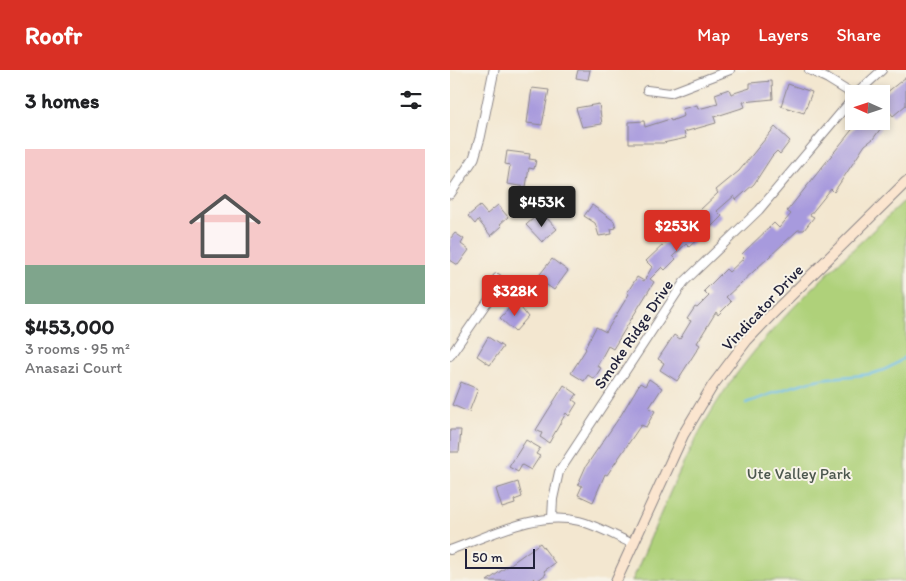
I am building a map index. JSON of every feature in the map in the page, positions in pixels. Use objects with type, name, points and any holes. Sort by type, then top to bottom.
[{"type":"main road","name":"Vindicator Drive","points":[[616,581],[683,435],[713,385],[758,328],[906,182]]},
{"type":"street","points":[[450,194],[474,158],[494,70]]},
{"type":"street","points":[[647,90],[670,93],[730,70]]},
{"type":"street","points":[[809,70],[845,89]]},
{"type":"street","name":"Smoke Ridge Drive","points":[[866,85],[882,70]]},
{"type":"street","name":"Smoke Ridge Drive","points":[[552,518],[555,485],[559,472],[684,282],[760,210],[845,107]]},
{"type":"street","points":[[450,356],[490,298],[497,278]]},
{"type":"street","points":[[450,550],[520,526],[552,518],[579,521],[632,544]]},
{"type":"green space","name":"Ute Valley Park","points":[[906,199],[906,581],[632,581],[671,491],[703,425],[735,376],[757,348],[805,296]]},
{"type":"building","points":[[578,70],[590,70],[588,80],[576,78]]},
{"type":"building","points":[[906,77],[906,105],[893,116],[890,112],[890,90]]},
{"type":"building","points":[[772,81],[773,99],[743,102],[745,107],[714,117],[716,123],[684,132],[686,138],[663,143],[629,143],[629,122],[644,121],[645,127],[670,119],[671,121],[684,116],[682,109],[697,105],[698,109],[718,104],[715,94],[729,89],[731,94],[750,88],[750,83]]},
{"type":"building","points":[[788,84],[812,92],[804,113],[781,106]]},
{"type":"building","points":[[532,88],[549,90],[542,125],[527,123]]},
{"type":"building","points":[[599,104],[602,124],[582,127],[576,108]]},
{"type":"building","points":[[775,127],[790,141],[780,154],[777,151],[772,156],[754,184],[736,200],[734,196],[717,211],[722,216],[711,227],[708,224],[696,234],[700,237],[689,247],[686,244],[673,256],[676,259],[665,270],[662,267],[650,279],[654,282],[613,349],[608,346],[597,366],[601,368],[594,379],[588,375],[584,381],[571,373],[586,349],[596,327],[606,332],[637,277],[644,281],[652,267],[646,261],[718,193],[716,190],[739,171]]},
{"type":"building","points":[[852,130],[880,130],[873,139],[865,145],[834,192],[831,189],[810,215],[814,217],[804,230],[798,230],[726,297],[731,302],[718,315],[716,312],[697,343],[700,345],[677,381],[660,370],[664,363],[658,359],[674,335],[680,339],[691,321],[687,319],[695,307],[697,308],[709,296],[704,291],[726,269],[729,272],[744,258],[741,255],[774,223],[779,228],[791,214],[787,211]]},
{"type":"building","points":[[507,151],[530,154],[529,159],[536,160],[534,169],[529,168],[526,187],[507,184],[510,165],[505,164]]},
{"type":"building","points":[[498,205],[508,217],[500,224],[502,226],[491,236],[478,220],[475,224],[468,216],[480,206],[487,214]]},
{"type":"building","points":[[592,205],[614,221],[616,228],[611,229],[612,234],[599,236],[595,223],[584,216]]},
{"type":"building","points":[[543,214],[557,229],[542,242],[526,225],[535,217],[537,219]]},
{"type":"building","points":[[455,233],[464,239],[461,244],[469,250],[458,265],[450,260],[450,239]]},
{"type":"building","points":[[552,259],[568,271],[554,290],[537,278]]},
{"type":"building","points":[[516,301],[528,317],[515,332],[500,318]]},
{"type":"building","points":[[488,337],[503,347],[490,365],[477,356]]},
{"type":"building","points":[[649,379],[662,388],[649,408],[655,411],[646,427],[641,425],[607,475],[605,474],[593,502],[578,495],[582,486],[578,484],[586,466],[621,415],[640,383],[645,386]]},
{"type":"building","points":[[461,382],[478,389],[469,412],[452,405]]},
{"type":"building","points":[[564,385],[577,394],[573,400],[577,403],[569,416],[566,413],[549,443],[540,437],[542,433],[536,430]]},
{"type":"building","points":[[450,430],[461,430],[459,452],[450,452]]},
{"type":"building","points":[[526,440],[540,448],[536,454],[540,456],[531,470],[522,465],[518,472],[509,467]]},
{"type":"building","points":[[518,482],[522,497],[514,500],[515,504],[502,508],[496,489]]},
{"type":"building","points":[[540,543],[555,563],[544,571],[546,574],[537,581],[534,578],[531,581],[487,581]]},
{"type":"waterway","points":[[746,403],[789,387],[816,380],[874,373],[884,370],[906,356]]}]
